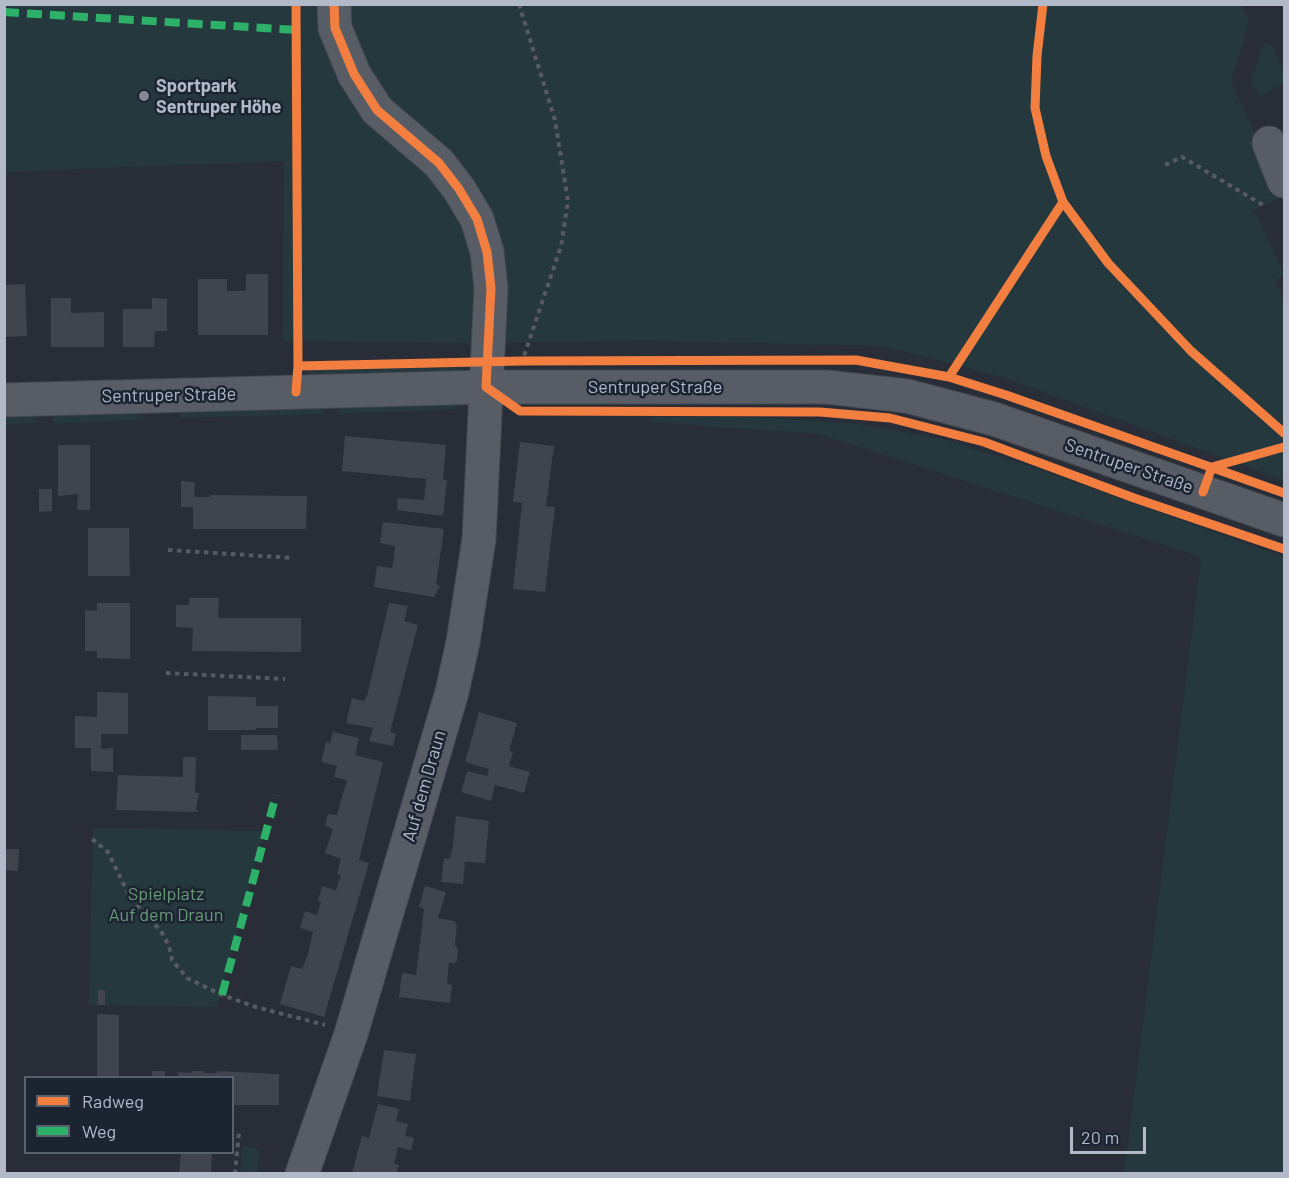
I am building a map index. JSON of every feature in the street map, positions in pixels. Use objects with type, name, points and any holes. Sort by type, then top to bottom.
[{"type":"street","name":"Auf dem Draun","points":[[302,1173],[351,1034],[452,692],[463,642],[479,540],[491,288],[487,252],[477,219],[459,189],[439,163],[377,110],[350,65],[335,28],[334,4]]},
{"type":"street","points":[[1269,143],[1279,190]]},
{"type":"street","name":"Sentruper Straße","points":[[4,400],[486,387],[826,387],[907,396],[994,419],[1284,520]]},
{"type":"path","points":[[519,4],[555,120],[568,201],[561,246],[522,361]]},
{"type":"path","points":[[1165,165],[1182,157],[1263,205],[1279,190]]},
{"type":"path","points":[[949,377],[1064,202]]},
{"type":"path","points":[[168,550],[294,558]]},
{"type":"path","points":[[166,673],[285,679]]},
{"type":"path","points":[[92,839],[108,852],[128,893],[161,931],[169,946],[172,960],[187,978],[245,1003],[351,1034]]},
{"type":"path","points":[[235,1173],[239,1133]]},
{"type":"green space","points":[[4,5],[1241,5],[1249,22],[1231,82],[1261,147],[1265,167],[1280,197],[1254,210],[1284,274],[1275,281],[1284,301],[1284,480],[1002,377],[883,346],[648,341],[472,343],[283,341],[284,161],[5,172]]},
{"type":"green space","points":[[1263,43],[1271,46],[1284,70],[1284,83],[1259,97],[1251,81]]},
{"type":"green space","points":[[466,367],[448,380],[309,380],[309,369]]},
{"type":"green space","points":[[338,401],[449,401],[460,409],[340,414]]},
{"type":"green space","points":[[324,403],[324,414],[178,418],[186,406]]},
{"type":"green space","points":[[131,409],[145,420],[54,424],[52,410]]},
{"type":"green space","points":[[36,414],[38,423],[5,425],[4,415]]},
{"type":"green space","points":[[651,417],[748,417],[851,423],[943,439],[1029,466],[1284,557],[1284,1173],[1124,1173],[1201,557],[819,434],[651,422]]},
{"type":"green space","name":"Spielplatz Auf dem Draun","points":[[93,828],[264,831],[217,1007],[89,1005]]},
{"type":"green space","points":[[242,1147],[254,1147],[260,1152],[257,1173],[240,1173]]},
{"type":"building","points":[[246,274],[268,274],[268,335],[198,335],[198,279],[227,279],[227,291],[246,291]]},
{"type":"building","points":[[25,284],[27,336],[4,337],[4,285]]},
{"type":"building","points":[[51,298],[71,298],[71,313],[104,312],[104,347],[51,347]]},
{"type":"building","points":[[152,298],[167,299],[167,331],[155,331],[154,347],[123,347],[123,309],[152,309]]},
{"type":"building","points":[[345,436],[446,445],[443,480],[447,480],[443,516],[397,510],[398,498],[424,500],[426,479],[342,471]]},
{"type":"building","points":[[520,442],[554,446],[546,506],[555,507],[545,592],[513,589],[522,503],[513,502]]},
{"type":"building","points":[[58,445],[90,445],[90,510],[77,510],[78,494],[58,496]]},
{"type":"building","points":[[181,481],[195,482],[194,497],[210,497],[210,495],[307,496],[306,529],[193,529],[193,507],[181,507]]},
{"type":"building","points":[[39,489],[52,489],[52,511],[39,512]]},
{"type":"building","points":[[383,522],[444,529],[436,584],[440,586],[434,597],[374,587],[377,566],[392,568],[394,557],[395,546],[380,543]]},
{"type":"building","points":[[88,528],[129,528],[130,576],[88,576]]},
{"type":"building","points":[[189,598],[219,598],[218,618],[301,618],[301,652],[192,651],[193,628],[176,627],[176,605],[189,605]]},
{"type":"building","points":[[97,603],[130,603],[130,659],[97,658],[97,651],[85,651],[85,610],[97,611]]},
{"type":"building","points":[[389,603],[408,606],[404,621],[418,625],[390,732],[396,734],[393,746],[369,741],[373,728],[346,723],[352,698],[364,701],[367,696]]},
{"type":"building","points":[[97,692],[128,693],[128,734],[101,734],[101,749],[113,748],[113,772],[91,771],[91,748],[75,748],[75,716],[97,717]]},
{"type":"building","points":[[208,696],[256,697],[256,706],[278,706],[278,728],[208,730]]},
{"type":"building","points":[[479,712],[517,723],[509,751],[513,752],[509,766],[530,772],[524,793],[495,785],[491,801],[461,792],[467,771],[487,776],[489,769],[465,762]]},
{"type":"building","points":[[333,732],[359,738],[355,755],[383,762],[359,860],[369,863],[324,1017],[280,1004],[291,966],[302,969],[308,954],[313,932],[300,928],[305,911],[317,915],[322,886],[336,890],[341,875],[337,874],[341,859],[325,853],[333,829],[325,826],[328,814],[337,815],[347,780],[334,777],[337,766],[321,762],[326,742],[330,743]]},
{"type":"building","points":[[241,735],[277,735],[278,750],[241,750]]},
{"type":"building","points":[[183,757],[196,757],[195,793],[199,793],[196,809],[198,812],[116,810],[118,775],[183,777]]},
{"type":"building","points":[[456,816],[489,821],[485,863],[465,862],[463,884],[441,882],[444,858],[450,859],[452,852]]},
{"type":"building","points":[[4,849],[19,849],[18,871],[4,870]]},
{"type":"building","points":[[425,886],[446,892],[438,918],[454,921],[457,925],[455,945],[458,949],[457,961],[449,963],[447,984],[452,985],[450,1003],[399,997],[402,973],[416,975],[424,909],[419,907]]},
{"type":"building","points":[[98,990],[105,990],[105,1005],[98,1005]]},
{"type":"building","points":[[97,1014],[119,1015],[119,1076],[97,1076]]},
{"type":"building","points":[[384,1050],[416,1054],[410,1101],[377,1096]]},
{"type":"building","points":[[152,1071],[165,1071],[165,1076],[152,1076]]},
{"type":"building","points":[[192,1071],[204,1071],[204,1073],[217,1073],[217,1071],[279,1074],[279,1105],[234,1105],[234,1076],[178,1076],[178,1072],[191,1073]]},
{"type":"building","points":[[378,1104],[399,1109],[396,1121],[408,1124],[405,1136],[414,1138],[411,1151],[398,1147],[394,1164],[399,1165],[396,1173],[352,1173],[362,1136],[369,1138]]},
{"type":"building","points":[[181,1154],[212,1154],[211,1173],[179,1173]]},
{"type":"marked path","points":[[4,12],[297,30]]},
{"type":"marked path","points":[[222,995],[276,795]]},
{"type":"cycle path","points":[[296,4],[298,366],[296,392]]},
{"type":"cycle path","points":[[334,4],[335,28],[354,74],[377,110],[439,163],[459,189],[477,219],[487,252],[491,288],[486,387],[520,411],[820,412],[890,418],[984,442],[1134,498],[1284,549]]},
{"type":"cycle path","points":[[1043,4],[1037,56],[1035,108],[1046,156],[1063,202],[1108,263],[1191,351],[1284,433]]},
{"type":"cycle path","points":[[949,377],[1063,202]]},
{"type":"cycle path","points":[[298,366],[522,361],[856,360],[949,377],[1284,493]]},
{"type":"cycle path","points":[[1203,492],[1212,467],[1284,447]]},
{"type":"place","name":"Sportpark Sentruper Höhe","points":[[144,96]]}]
